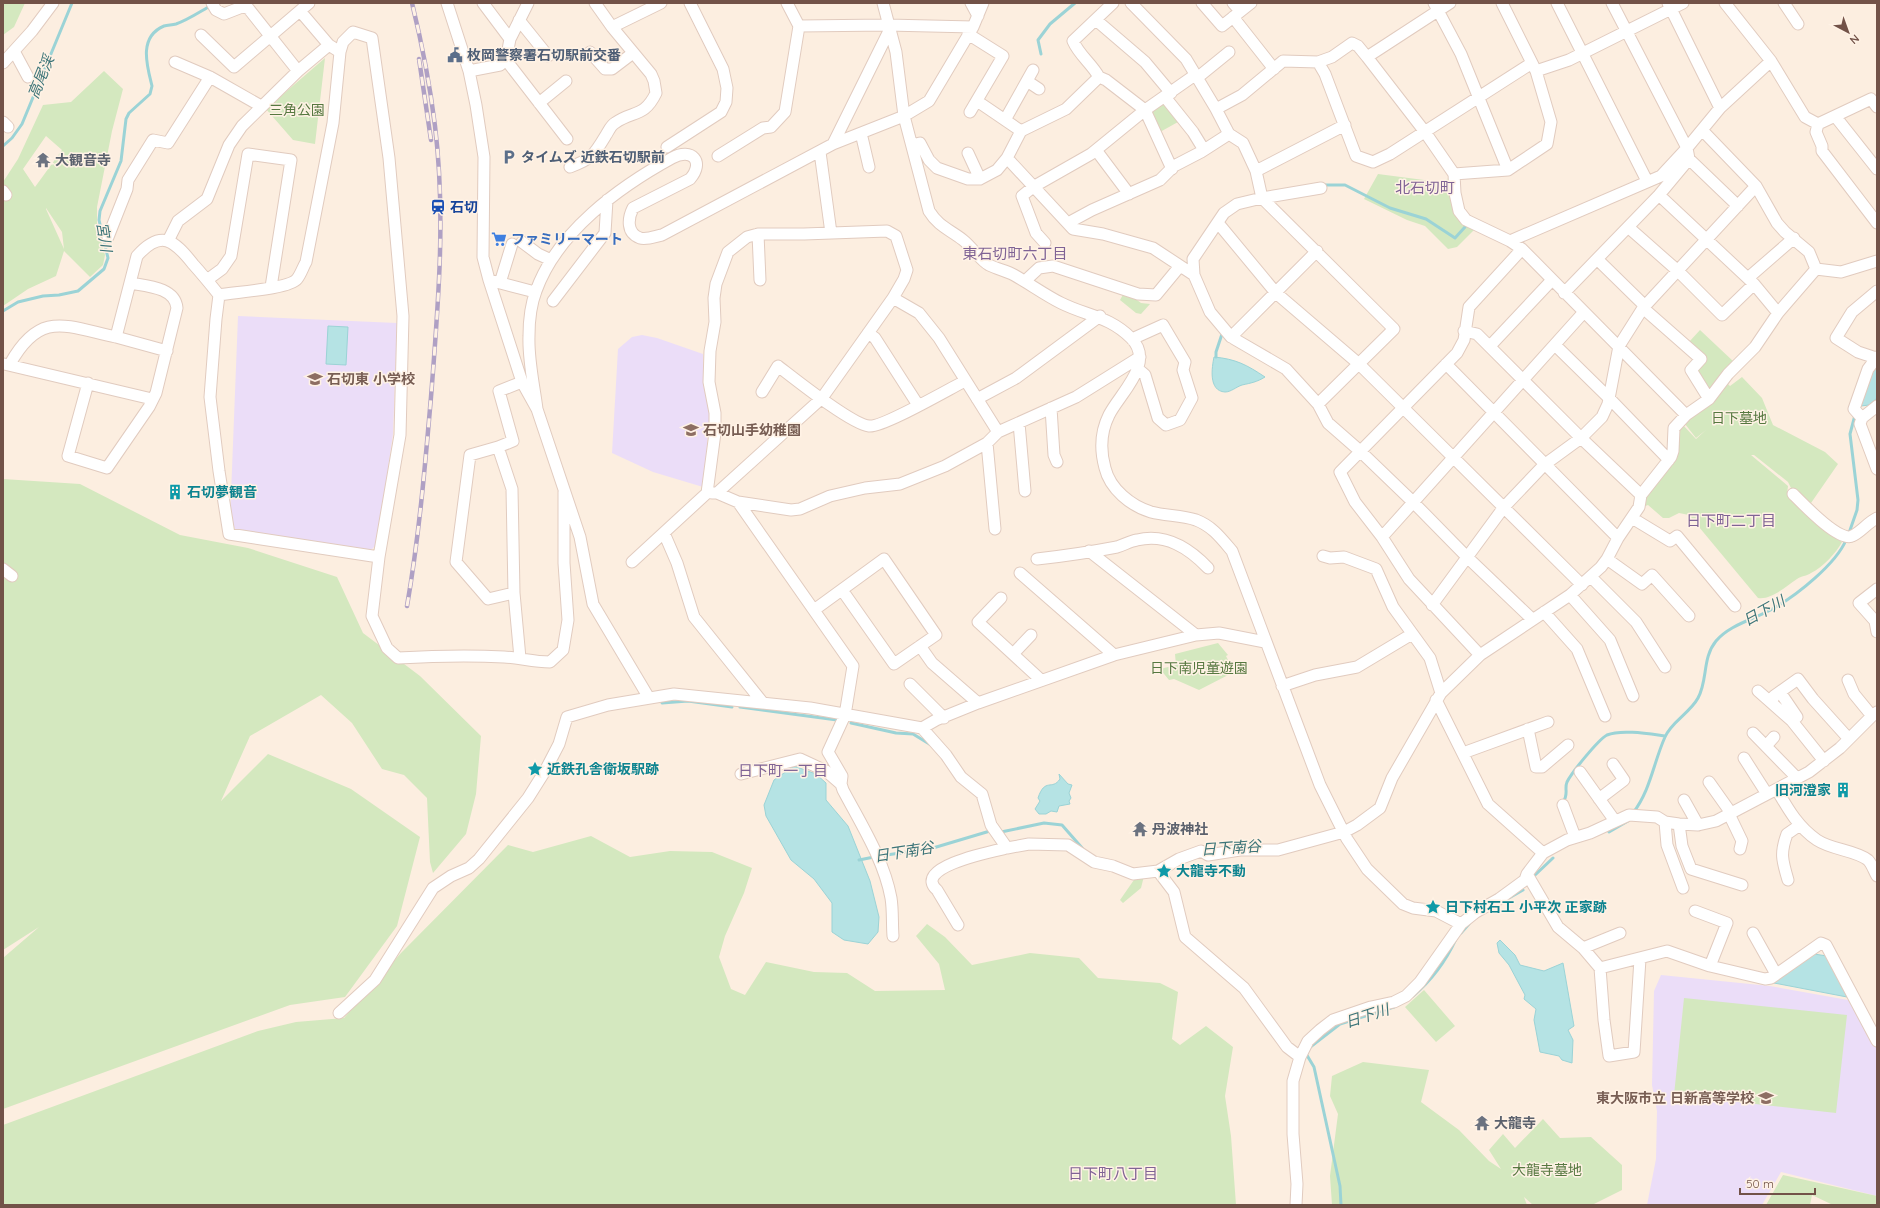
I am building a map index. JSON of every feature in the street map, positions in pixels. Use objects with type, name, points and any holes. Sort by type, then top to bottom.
[{"type":"street","points":[[3,63],[32,31],[53,3]]},
{"type":"street","points":[[212,3],[216,10],[224,14],[242,7],[248,8],[298,71]]},
{"type":"street","points":[[201,35],[234,67],[309,3]]},
{"type":"street","points":[[447,3],[469,72],[484,157],[483,257],[494,281],[522,382],[537,409],[580,537],[588,588],[593,604],[648,698]]},
{"type":"street","points":[[483,3],[510,39]]},
{"type":"street","points":[[469,72],[500,65],[506,60],[510,39],[528,3]]},
{"type":"street","points":[[570,167],[587,161],[595,153],[614,123],[635,115],[646,108],[656,93],[654,82],[650,74],[612,28],[596,3]]},
{"type":"street","points":[[612,28],[661,3]]},
{"type":"street","points":[[667,148],[721,112],[726,102],[727,88],[723,69],[690,3]]},
{"type":"street","points":[[718,156],[763,128],[771,127],[785,112],[799,26],[787,3]]},
{"type":"street","points":[[883,3],[888,28],[896,52],[904,116],[929,211],[936,222],[963,240],[988,264],[1013,274],[1062,304],[1100,316],[1112,323],[1132,339],[1140,358],[1138,369],[1109,415],[1104,430],[1102,445],[1108,478],[1115,488],[1138,507],[1152,512],[1196,520],[1209,527],[1219,535],[1232,551],[1320,785],[1347,839],[1367,869],[1403,904],[1413,908],[1436,911],[1461,924]]},
{"type":"street","points":[[971,3],[978,16]]},
{"type":"street","points":[[537,409],[529,336],[535,292],[551,260],[585,219],[607,200],[674,157],[689,154],[695,159],[697,165],[696,172],[690,179],[633,208],[628,217],[629,226],[634,234],[641,238],[650,238],[662,234],[833,144],[904,116],[929,101],[971,30],[984,3]]},
{"type":"street","points":[[1113,3],[1073,41],[1076,48],[1096,70],[1100,77],[1145,110],[1172,169]]},
{"type":"street","points":[[1131,3],[1186,59],[1229,134],[1243,143],[1256,171],[1262,198],[1394,329],[1318,404]]},
{"type":"street","points":[[1202,3],[1222,26],[1235,11],[1251,3]]},
{"type":"street","points":[[1367,58],[1436,7],[1450,3]]},
{"type":"street","points":[[1454,174],[1508,170],[1547,144],[1551,122],[1534,67],[1502,3]]},
{"type":"street","points":[[1557,3],[1647,181]]},
{"type":"street","points":[[1612,3],[1688,153],[1738,206]]},
{"type":"street","points":[[1318,62],[1356,156],[1373,162],[1390,154],[1425,132],[1478,96],[1534,67],[1569,60],[1626,31],[1670,6],[1683,3]]},
{"type":"street","points":[[1725,3],[1771,61],[1805,117],[1818,124]]},
{"type":"street","points":[[1784,3],[1798,24]]},
{"type":"street","points":[[1670,6],[1720,108]]},
{"type":"street","points":[[1436,7],[1462,54],[1508,170]]},
{"type":"street","points":[[300,11],[329,45],[340,52]]},
{"type":"street","points":[[1235,11],[1274,69]]},
{"type":"street","points":[[519,20],[548,56]]},
{"type":"street","points":[[1096,20],[1144,62],[1168,95],[1204,150]]},
{"type":"street","points":[[799,26],[971,30],[1003,56],[970,112]]},
{"type":"street","points":[[833,144],[888,28]]},
{"type":"street","points":[[219,295],[284,286],[297,280],[306,262],[333,123],[340,52],[343,42],[353,32],[372,38],[389,158],[403,308],[400,435],[379,557],[372,616],[387,648],[398,658],[469,655],[520,658],[537,662],[550,662],[563,650],[568,620],[564,563],[564,492]]},
{"type":"street","points":[[1216,109],[1242,95],[1283,61],[1318,62],[1332,57],[1352,43],[1358,46],[1425,132],[1454,174],[1459,211],[1466,220],[1510,241],[1522,250],[1686,415]]},
{"type":"street","points":[[168,241],[178,221],[208,199],[229,146],[242,126],[298,71],[329,45]]},
{"type":"street","points":[[14,51],[28,78]]},
{"type":"street","points":[[590,52],[605,69],[612,69],[633,53]]},
{"type":"street","points":[[1045,243],[1036,233],[1022,196],[1033,187],[1096,150],[1145,110],[1196,77],[1229,52]]},
{"type":"street","points":[[506,60],[567,139]]},
{"type":"street","points":[[1564,293],[1659,195],[1702,130],[1720,108],[1771,61]]},
{"type":"street","points":[[175,62],[210,77],[261,106]]},
{"type":"street","points":[[1005,120],[1033,70]]},
{"type":"street","points":[[108,236],[128,190],[128,180],[153,140],[168,143],[210,77]]},
{"type":"street","points":[[912,145],[920,143],[929,160],[937,168],[968,179],[980,178],[997,170],[1006,158],[1021,131],[1066,109],[1100,77]]},
{"type":"street","points":[[539,103],[566,81]]},
{"type":"street","points":[[1027,81],[1039,89]]},
{"type":"street","points":[[977,101],[1021,131]]},
{"type":"street","points":[[1818,124],[1875,101]]},
{"type":"street","points":[[1835,116],[1877,169]]},
{"type":"street","points":[[1818,124],[1816,132],[1822,146],[1822,151],[1877,222]]},
{"type":"street","points":[[1256,171],[1345,126]]},
{"type":"street","points":[[1702,130],[1756,186],[1777,223],[1785,232],[1809,252],[1816,269]]},
{"type":"street","points":[[860,133],[869,166]]},
{"type":"street","points":[[1068,223],[1160,180],[1172,169],[1229,134]]},
{"type":"street","points":[[1096,150],[1128,194]]},
{"type":"street","points":[[820,152],[831,233]]},
{"type":"street","points":[[1510,241],[1661,176],[1688,153]]},
{"type":"street","points":[[207,280],[222,269],[231,256],[248,154],[291,160],[271,287]]},
{"type":"street","points":[[968,154],[980,178]]},
{"type":"street","points":[[1006,158],[1073,229],[1103,234],[1153,248],[1194,275]]},
{"type":"street","points":[[1432,605],[1504,507],[1544,465],[1581,438],[1602,417],[1609,398],[1619,346],[1644,307],[1756,186]]},
{"type":"street","points":[[1321,188],[1262,198],[1237,204],[1224,214],[1193,259],[1194,275],[1210,312],[1231,337],[1286,369],[1318,404],[1328,424],[1413,502],[1467,557],[1532,619]]},
{"type":"street","points":[[1659,195],[1708,239],[1751,281],[1778,314]]},
{"type":"street","points":[[553,302],[604,233],[607,200]]},
{"type":"street","points":[[1218,223],[1276,293],[1359,364],[1582,585]]},
{"type":"street","points":[[1628,227],[1678,271],[1722,315],[1751,281],[1794,238]]},
{"type":"street","points":[[632,562],[664,533],[712,493],[822,398],[893,298],[904,279],[907,270],[896,236],[887,231],[758,234],[748,237],[728,252],[716,284],[714,298],[715,322],[710,351],[709,382],[715,413],[712,493]]},
{"type":"street","points":[[758,234],[760,280]]},
{"type":"street","points":[[116,337],[137,256],[152,242],[168,241],[179,246],[219,295],[210,397],[219,472],[229,534],[379,557]]},
{"type":"street","points":[[494,281],[517,243],[551,260]]},
{"type":"street","points":[[1480,655],[1432,605],[1410,579],[1382,537],[1355,502],[1340,472],[1457,353],[1464,340],[1464,331],[1469,307],[1522,250]]},
{"type":"street","points":[[1231,337],[1317,251]]},
{"type":"street","points":[[1597,259],[1644,307],[1701,359],[1690,370],[1709,399]]},
{"type":"street","points":[[1816,269],[1841,272],[1877,261]]},
{"type":"street","points":[[1025,281],[1039,268],[1053,266],[1138,294],[1156,295],[1180,266]]},
{"type":"street","points":[[958,925],[937,890],[933,887],[931,882],[932,878],[938,871],[951,864],[1007,848],[1029,844],[1068,844],[1094,862],[1113,866],[1133,874],[1158,871],[1179,859],[1201,851],[1208,855],[1240,850],[1278,850],[1344,832],[1357,825],[1380,808],[1392,778],[1438,696],[1480,655],[1570,595],[1591,577],[1607,559],[1618,538],[1639,507],[1641,495],[1674,452],[1674,428],[1686,415],[1709,399],[1728,374],[1761,340],[1778,314],[1816,269]]},
{"type":"street","points":[[1490,346],[1552,280]]},
{"type":"street","points":[[494,281],[535,292]]},
{"type":"street","points":[[88,383],[68,456],[107,468],[149,407],[156,393],[177,308],[176,301],[169,293],[130,283]]},
{"type":"street","points":[[1876,463],[1860,424],[1859,414],[1854,409],[1868,369],[1876,357],[1858,352],[1836,338],[1852,312],[1877,291]]},
{"type":"street","points":[[893,298],[919,313],[939,338],[998,432]]},
{"type":"street","points":[[1382,537],[1584,312]]},
{"type":"street","points":[[977,399],[1016,378],[1100,316]]},
{"type":"street","points":[[152,399],[7,364],[18,349],[36,331],[46,327],[58,326],[116,337],[167,351]]},
{"type":"street","points":[[1132,339],[1163,326],[1185,362],[1183,370],[1192,398],[1180,420],[1166,425],[1158,418],[1145,375],[1138,369]]},
{"type":"street","points":[[1464,331],[1477,334],[1490,346],[1581,438],[1641,495]]},
{"type":"street","points":[[868,333],[875,338],[918,405]]},
{"type":"street","points":[[1555,345],[1669,460]]},
{"type":"street","points":[[712,493],[738,502],[791,510],[800,509],[830,496],[865,488],[900,484],[945,466],[987,443],[998,432],[1076,397],[1140,358]]},
{"type":"street","points":[[1446,364],[1544,465],[1618,538]]},
{"type":"street","points":[[762,392],[778,366],[850,418],[870,426],[876,426],[965,381]]},
{"type":"street","points":[[514,593],[488,599],[456,562],[470,455],[513,441],[498,391],[522,382]]},
{"type":"street","points":[[1859,414],[1877,406]]},
{"type":"street","points":[[1051,408],[1054,455],[1057,462]]},
{"type":"street","points":[[1019,423],[1025,491]]},
{"type":"street","points":[[987,443],[995,529]]},
{"type":"street","points":[[498,447],[512,490],[514,593],[520,658]]},
{"type":"street","points":[[1793,494],[1827,525],[1848,537],[1877,518]]},
{"type":"street","points":[[738,502],[853,666],[845,715],[828,752],[842,776],[841,784]]},
{"type":"street","points":[[1632,518],[1670,541],[1677,536],[1735,606]]},
{"type":"street","points":[[664,533],[677,563],[694,617],[763,703]]},
{"type":"street","points":[[1037,559],[1117,546],[1136,540],[1149,538],[1169,540],[1196,556],[1208,568]]},
{"type":"street","points":[[1089,551],[1196,635]]},
{"type":"street","points":[[1323,556],[1330,558],[1344,557],[1376,569],[1393,607],[1430,658],[1438,696],[1463,754],[1488,804],[1543,853]]},
{"type":"street","points":[[814,610],[884,559],[936,635],[894,664],[842,590]]},
{"type":"street","points":[[1607,559],[1642,584],[1652,575],[1689,616]]},
{"type":"street","points":[[1020,573],[1114,655]]},
{"type":"street","points":[[1591,577],[1636,622],[1665,667]]},
{"type":"street","points":[[1877,589],[1859,603],[1875,621],[1877,632]]},
{"type":"street","points":[[1570,595],[1610,640],[1633,696]]},
{"type":"street","points":[[1001,598],[978,622],[1041,680]]},
{"type":"street","points":[[1544,612],[1578,649],[1605,716]]},
{"type":"street","points":[[339,1013],[375,980],[433,888],[451,876],[468,868],[479,859],[528,798],[545,771],[559,744],[567,717],[608,705],[674,694],[810,708],[922,728],[978,703],[1114,655],[1196,635],[1219,633],[1265,642]]},
{"type":"street","points":[[1282,686],[1314,675],[1357,667],[1412,634]]},
{"type":"street","points":[[1013,654],[1032,635]]},
{"type":"street","points":[[920,646],[932,663],[978,703]]},
{"type":"street","points":[[1772,702],[1774,696],[1798,678],[1813,699],[1849,738]]},
{"type":"street","points":[[1296,1205],[1297,1184],[1293,1134],[1293,1082],[1300,1057],[1308,1041],[1333,1020],[1371,1007],[1394,1002],[1406,996],[1420,982],[1461,924],[1476,912],[1499,899],[1525,880],[1527,874],[1543,853],[1575,837],[1590,833],[1615,821],[1633,815],[1657,817],[1665,822],[1679,824],[1698,825],[1716,821],[1772,792],[1824,761],[1874,714],[1854,694],[1848,680]]},
{"type":"street","points":[[910,684],[944,718]]},
{"type":"street","points":[[1758,691],[1792,721],[1824,761]]},
{"type":"street","points":[[1780,692],[1797,717],[1792,721]]},
{"type":"street","points":[[1463,754],[1548,722]]},
{"type":"street","points":[[922,728],[946,755],[961,778],[982,794],[991,825],[1007,848]]},
{"type":"street","points":[[1528,729],[1536,767],[1542,767],[1568,745]]},
{"type":"street","points":[[1753,733],[1797,778]]},
{"type":"street","points":[[1766,746],[1774,737]]},
{"type":"street","points":[[1744,758],[1800,825],[1818,840],[1832,848],[1863,857],[1869,861],[1877,876]]},
{"type":"street","points":[[741,774],[800,759],[826,771],[841,784],[877,856],[891,898],[893,936]]},
{"type":"street","points":[[1599,799],[1624,780],[1613,764]]},
{"type":"street","points":[[1580,772],[1615,821]]},
{"type":"street","points":[[1709,782],[1724,801],[1742,841],[1740,849]]},
{"type":"street","points":[[1684,800],[1698,825]]},
{"type":"street","points":[[1563,805],[1575,837]]},
{"type":"street","points":[[1665,822],[1667,845],[1683,888]]},
{"type":"street","points":[[1679,824],[1682,846],[1691,869],[1742,885]]},
{"type":"street","points":[[1788,880],[1781,854],[1782,848],[1787,834],[1800,825]]},
{"type":"street","points":[[1158,871],[1174,892],[1185,937],[1244,988],[1287,1047],[1300,1057]]},
{"type":"street","points":[[1527,874],[1558,927],[1583,948],[1600,968],[1604,1020],[1609,1056],[1634,1052],[1640,959]]},
{"type":"street","points":[[1695,911],[1728,923],[1710,966]]},
{"type":"street","points":[[1583,948],[1620,933]]},
{"type":"street","points":[[1753,933],[1776,974]]},
{"type":"street","points":[[1600,968],[1667,951],[1710,966],[1765,979],[1776,974],[1821,943],[1826,945],[1877,1041]]},
{"type":"shaded area","name":"石切東 小学校","points":[[238,316],[397,323],[393,434],[377,544],[371,550],[236,530],[230,520]]},
{"type":"shaded area","points":[[642,335],[657,338],[703,354],[703,384],[710,413],[703,487],[653,472],[612,453],[618,349],[632,337]]},
{"type":"shaded area","name":"東大阪市立 日新高等学校","points":[[1661,975],[1770,986],[1848,1000],[1877,1048],[1877,1196],[1781,1172],[1762,1205],[1647,1205],[1656,1159],[1657,1111],[1652,1085],[1654,991]]},
{"type":"green space","points":[[3,3],[25,3],[14,27],[3,35]]},
{"type":"green space","name":"三角公園","points":[[325,58],[315,144],[293,140],[266,109]]},
{"type":"green space","points":[[104,71],[123,89],[112,131],[97,207],[97,224],[105,255],[103,265],[90,277],[64,251],[56,276],[28,289],[3,306],[3,182],[18,159],[43,105],[71,102]],"holes":[[[46,136],[62,150],[35,187],[23,169]],[[46,209],[62,232],[64,249]]]},
{"type":"green space","points":[[1162,102],[1178,122],[1160,132],[1150,111]]},
{"type":"green space","points":[[1378,174],[1424,180],[1439,185],[1453,175],[1455,199],[1475,229],[1457,247],[1448,249],[1425,226],[1407,220],[1364,199]]},
{"type":"green space","points":[[1125,291],[1141,303],[1150,304],[1141,314],[1136,313],[1120,300]]},
{"type":"green space","points":[[1700,330],[1734,362],[1710,392],[1695,372],[1707,358],[1689,342]]},
{"type":"green space","name":"日下墓地","points":[[1742,377],[1762,398],[1773,425],[1825,452],[1838,464],[1811,503],[1792,490],[1788,482],[1754,455],[1751,455],[1788,486],[1787,495],[1832,536],[1842,542],[1829,559],[1816,570],[1799,578],[1774,595],[1763,598],[1758,598],[1689,515],[1679,513],[1669,518],[1663,518],[1648,505],[1643,507],[1648,493],[1678,432],[1683,425],[1696,439],[1706,430],[1696,438],[1685,424],[1690,416],[1715,400],[1727,383],[1730,386]]},
{"type":"green space","points":[[3,479],[80,484],[180,535],[248,548],[337,577],[363,633],[420,676],[481,736],[476,794],[466,834],[433,873],[430,862],[427,798],[404,775],[382,769],[352,723],[321,695],[250,736],[221,801],[268,754],[351,789],[420,837],[397,926],[345,997],[290,1005],[3,1109],[3,958],[39,927],[3,950]]},
{"type":"green space","name":"日下南児童遊園","points":[[1218,643],[1228,655],[1226,656],[1234,672],[1199,690],[1174,679],[1169,680],[1160,669],[1176,665],[1175,654]]},
{"type":"green space","points":[[591,836],[630,857],[670,851],[712,852],[752,868],[744,893],[725,936],[719,957],[731,989],[745,995],[766,962],[814,972],[847,973],[875,991],[945,990],[939,964],[916,936],[927,924],[945,937],[972,965],[1030,953],[1079,958],[1098,978],[1160,983],[1178,992],[1172,1039],[1180,1045],[1206,1026],[1233,1047],[1225,1096],[1231,1136],[1236,1205],[3,1205],[3,1125],[258,1031],[296,1022],[344,1018],[401,953],[508,845],[533,852]]},
{"type":"green space","points":[[1144,876],[1141,888],[1123,903],[1120,900],[1136,877]]},
{"type":"green space","points":[[1424,990],[1455,1026],[1436,1042],[1405,1007]]},
{"type":"green space","points":[[1684,998],[1847,1015],[1836,1113],[1674,1095]]},
{"type":"green space","name":"大龍寺墓地","points":[[1363,1062],[1429,1070],[1421,1102],[1459,1130],[1489,1161],[1501,1169],[1489,1150],[1503,1134],[1515,1148],[1543,1119],[1560,1138],[1591,1137],[1622,1165],[1622,1190],[1592,1205],[1533,1205],[1524,1197],[1527,1205],[1332,1205],[1330,1176],[1338,1114],[1330,1096],[1332,1076]]},
{"type":"green space","points":[[1783,1175],[1877,1196],[1877,1205],[1833,1205],[1812,1195],[1810,1205],[1766,1205]]},
{"type":"water","points":[[328,326],[348,327],[346,365],[326,364]]},
{"type":"water","points":[[1214,357],[1229,359],[1241,363],[1265,377],[1229,391],[1220,391],[1216,388],[1212,378]]},
{"type":"water","points":[[1877,366],[1877,398],[1869,405],[1861,406],[1873,370]]},
{"type":"water","points":[[794,766],[816,774],[826,783],[826,800],[848,826],[870,881],[879,917],[878,932],[868,944],[844,940],[832,932],[832,903],[814,879],[791,860],[766,816],[764,805],[774,780]]},
{"type":"water","points":[[1059,774],[1068,784],[1072,785],[1069,793],[1071,798],[1069,801],[1070,804],[1059,806],[1057,812],[1051,811],[1046,814],[1039,814],[1035,809],[1040,801],[1038,798],[1043,788],[1057,782],[1060,779]]},
{"type":"water","points":[[1500,940],[1515,955],[1520,965],[1544,971],[1563,963],[1574,1026],[1568,1030],[1573,1040],[1572,1063],[1562,1060],[1559,1056],[1540,1052],[1534,1020],[1536,1009],[1524,999],[1525,995],[1509,965],[1499,953],[1497,943]]},
{"type":"water","points":[[1814,954],[1827,956],[1847,997],[1774,983]]},
{"type":"waterway","name":"高尾渓","points":[[3,146],[12,138],[22,124],[72,3]]},
{"type":"waterway","points":[[1041,54],[1038,40],[1050,24],[1075,3]]},
{"type":"waterway","name":"宮川","points":[[3,311],[18,302],[43,296],[59,295],[78,291],[104,269],[108,258],[99,220],[100,211],[121,161],[126,119],[129,113],[150,94],[152,86],[146,53],[150,37],[164,26],[181,22],[212,5]]},
{"type":"waterway","points":[[1322,185],[1345,185],[1390,208],[1426,219],[1455,238],[1465,227]]},
{"type":"waterway","points":[[1216,357],[1216,352],[1222,334],[1221,332]]},
{"type":"waterway","name":"日下川","points":[[1849,533],[1857,510],[1858,500],[1850,434],[1855,415]]},
{"type":"waterway","name":"日下川","points":[[1633,813],[1644,795],[1665,737],[1676,722],[1698,698],[1703,684],[1709,655],[1716,641],[1728,630],[1767,612],[1794,595],[1825,569],[1834,559],[1846,540]]},
{"type":"waterway","points":[[662,703],[688,701],[732,707]]},
{"type":"waterway","points":[[740,707],[837,720]]},
{"type":"waterway","points":[[851,723],[896,733],[913,734],[931,745]]},
{"type":"waterway","name":"日下南谷","points":[[1563,802],[1566,796],[1566,785],[1570,777],[1592,749],[1607,735],[1628,732],[1665,736]]},
{"type":"waterway","name":"日下川","points":[[1609,832],[1628,821]]},
{"type":"waterway","name":"日下南谷","points":[[1001,832],[1044,823],[1062,825],[1083,849]]},
{"type":"waterway","name":"日下南谷","points":[[880,856],[933,848],[990,831]]},
{"type":"waterway","name":"日下南谷","points":[[859,860],[874,857]]},
{"type":"waterway","name":"日下川","points":[[1534,876],[1553,858]]},
{"type":"waterway","name":"日下川","points":[[1509,898],[1523,890]]},
{"type":"waterway","name":"日下川","points":[[1461,933],[1469,924]]},
{"type":"waterway","name":"日下川","points":[[1413,996],[1438,970],[1456,939]]},
{"type":"waterway","name":"日下川","points":[[1309,1048],[1340,1024],[1394,1007]]},
{"type":"waterway","name":"日下川","points":[[1305,1052],[1314,1067],[1340,1186],[1341,1205]]},
{"type":"railway","points":[[407,606],[424,476],[434,363],[440,262],[440,194],[435,126],[431,95],[412,3]]},
{"type":"railway","points":[[419,59],[431,140]]},
{"type":"place","name":"枚岡警察署石切駅前交番","points":[[455,55]]},
{"type":"place","name":"タイムズ 近鉄石切駅前","points":[[509,157]]},
{"type":"place","name":"大観音寺","points":[[43,160]]},
{"type":"place","name":"石切","points":[[438,207]]},
{"type":"place","name":"ファミリーマート","points":[[499,239]]},
{"type":"place","name":"石切東 小学校","points":[[315,379]]},
{"type":"place","name":"石切山手幼稚園","points":[[691,430]]},
{"type":"place","name":"石切夢観音","points":[[175,492]]},
{"type":"place","name":"近鉄孔舎衛坂駅跡","points":[[535,769]]},
{"type":"place","name":"旧河澄家","points":[[1843,790]]},
{"type":"place","name":"丹波神社","points":[[1140,829]]},
{"type":"place","name":"大龍寺不動","points":[[1164,871]]},
{"type":"place","name":"日下村石工 小平次 正家跡","points":[[1433,907]]},
{"type":"place","name":"東大阪市立 日新高等学校","points":[[1766,1098]]},
{"type":"place","name":"大龍寺","points":[[1482,1123]]},
{"type":"district","name":"北石切町","points":[[1425,188]]},
{"type":"district","name":"東石切町六丁目","points":[[1015,254]]},
{"type":"district","name":"日下町二丁目","points":[[1731,521]]},
{"type":"district","name":"日下町一丁目","points":[[783,771]]},
{"type":"district","name":"日下町八丁目","points":[[1113,1174]]}]
